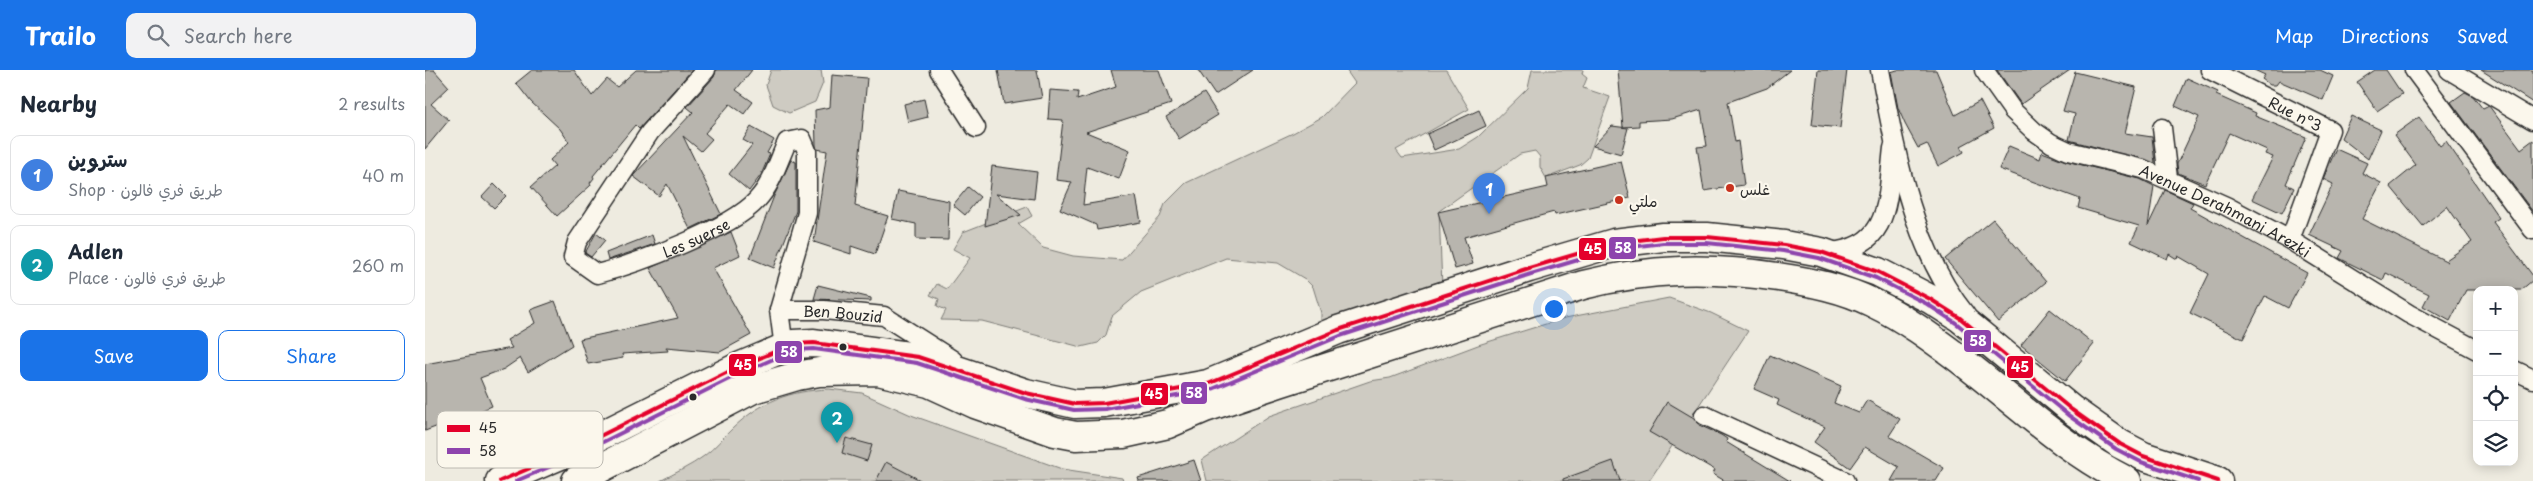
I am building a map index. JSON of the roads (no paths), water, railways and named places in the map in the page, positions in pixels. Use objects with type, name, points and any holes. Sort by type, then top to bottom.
[{"type":"highway","points":[[603,434],[733,369],[793,344],[815,343],[918,356],[1026,394],[1075,404],[1104,403],[1208,384],[1338,330],[1529,268],[1614,243],[1663,236],[1707,236],[1784,245],[1821,252],[1878,272],[1907,286],[1960,318],[2072,410],[2120,444],[2143,456],[2218,481]]},
{"type":"highway","points":[[603,467],[753,389],[797,376],[819,372],[878,371],[929,383],[975,404],[1055,432],[1076,436],[1123,434],[1168,424],[1205,408],[1279,383],[1583,285],[1621,276],[1686,270],[1751,273],[1804,281],[1834,287],[1873,302],[1935,342],[2073,448],[2106,470],[2127,481]]},
{"type":"highway","points":[[500,481],[529,468]]},
{"type":"highway","points":[[576,481],[601,468]]},
{"type":"street","name":"Les suerse","points":[[706,70],[650,132],[577,242],[573,257],[597,274],[617,269],[726,224],[756,201],[769,186],[787,142],[802,140],[807,151],[807,213],[779,310],[784,348]]},
{"type":"street","points":[[939,70],[976,128]]},
{"type":"street","points":[[1880,70],[1894,138],[1914,209],[1936,269],[1959,307],[1983,337]]},
{"type":"street","name":"Avenue Derahmani Arezki","points":[[1984,70],[2013,111],[2034,131],[2051,143],[2068,151],[2143,169],[2167,178],[2226,206],[2290,240],[2409,314],[2473,348]]},
{"type":"street","name":"Rue n°3","points":[[2210,70],[2330,130],[2290,240]]},
{"type":"street","points":[[2414,70],[2533,230]]},
{"type":"street","points":[[2449,70],[2533,120]]},
{"type":"street","points":[[2162,128],[2167,178]]},
{"type":"street","points":[[1821,252],[1857,247],[1874,235],[1878,229],[1886,198],[1894,138]]},
{"type":"street","name":"Ben Bouzid","points":[[779,310],[825,310],[884,316],[979,377]]},
{"type":"street","points":[[2518,372],[2533,379]]},
{"type":"street","points":[[1704,415],[1845,481]]},
{"type":"place","name":"غلس","points":[[1730,188]]},
{"type":"place","name":"ملتي","points":[[1619,200]]},
{"type":"place","name":"ستروين","points":[[1489,214]]},
{"type":"place","name":"Adlen","points":[[837,443]]}]
